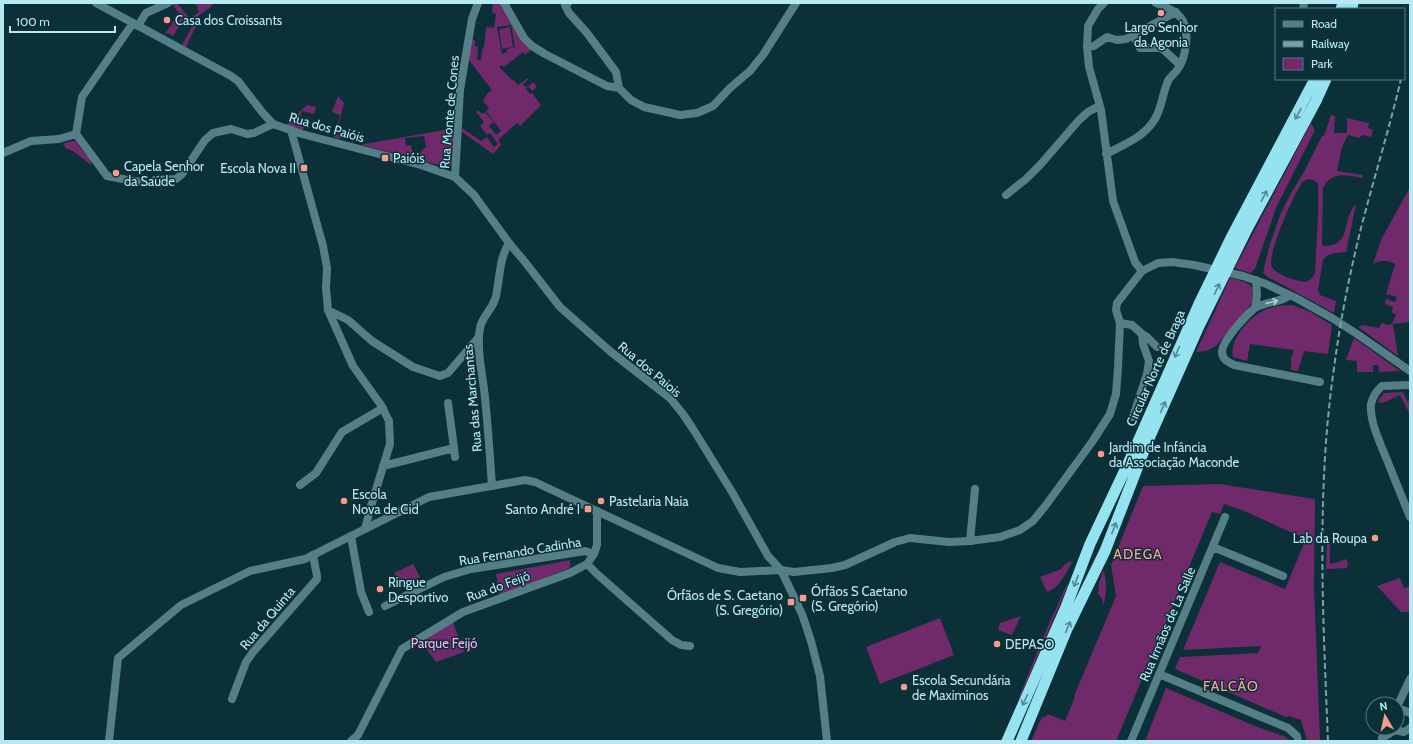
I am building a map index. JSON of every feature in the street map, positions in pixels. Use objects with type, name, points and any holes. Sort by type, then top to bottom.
[{"type":"highway","name":"Circular Norte de Braga","points":[[1007,741],[1066,607],[1090,544],[1132,455],[1199,304],[1235,230],[1314,80]]},
{"type":"highway","name":"Circular Norte de Braga","points":[[1021,741],[1067,629],[1105,551],[1147,443],[1202,320],[1238,245],[1325,80]]},
{"type":"street","name":"Rua dos Paióis","points":[[96,3],[231,76],[238,81],[273,124],[421,165],[455,177],[474,195],[508,243]]},
{"type":"street","points":[[168,3],[146,13],[136,24],[82,96],[76,134],[107,176],[152,183],[155,180],[176,178],[182,174],[205,140],[213,133],[230,128],[247,134],[254,133],[273,124]]},
{"type":"street","name":"Rua Monte de Cones","points":[[455,177],[460,90],[472,19],[478,3]]},
{"type":"street","points":[[504,3],[524,38],[532,46],[607,86],[619,88]]},
{"type":"street","points":[[568,3],[565,5],[569,13],[587,33],[616,72],[619,88],[630,100],[644,107],[680,115],[697,114],[713,106],[730,88],[750,71],[763,55],[796,3]]},
{"type":"street","points":[[1104,3],[1098,9],[1088,26],[1087,47],[1089,67],[1099,106],[1113,201],[1135,262],[1142,271]]},
{"type":"street","points":[[1106,154],[1133,140],[1144,132],[1153,122],[1157,115],[1168,80],[1177,71],[1186,51],[1186,29],[1184,21],[1176,12],[1156,3]]},
{"type":"street","points":[[1087,47],[1094,46],[1107,37],[1117,40],[1134,36],[1145,28],[1176,12]]},
{"type":"street","points":[[1134,36],[1140,48],[1160,48],[1180,64]]},
{"type":"street","points":[[1006,195],[1016,188],[1041,164],[1078,120],[1099,106]]},
{"type":"street","points":[[291,130],[323,246],[327,268],[326,288],[328,310],[353,366],[370,388],[383,408],[389,421],[390,444],[370,506],[365,528]]},
{"type":"street","points":[[3,153],[31,142],[59,139],[76,134]]},
{"type":"street","name":"Rua das Marchantas","points":[[492,486],[485,397],[478,338],[483,318],[492,306],[496,297],[500,265],[508,243]]},
{"type":"street","name":"Rua dos Paiois","points":[[508,243],[525,262],[560,307],[611,352],[670,398],[683,414],[732,492],[768,556],[781,570],[802,614],[820,676],[827,741]]},
{"type":"street","points":[[109,741],[118,658],[181,605],[250,570],[306,559],[429,497],[525,480],[535,482],[718,568],[740,572],[781,570],[794,572],[832,568],[845,565],[896,542],[910,538],[949,542],[970,541],[1000,537],[1020,530],[1033,521],[1064,482],[1110,414],[1116,394],[1120,323],[1116,310],[1118,303],[1142,271],[1158,263],[1172,262],[1194,265],[1256,280],[1292,297],[1345,326],[1410,371]]},
{"type":"street","points":[[1255,308],[1257,295],[1256,280]]},
{"type":"street","points":[[1292,297],[1270,302],[1255,308],[1237,327],[1225,343],[1222,353],[1226,361],[1238,366],[1320,382]]},
{"type":"street","points":[[328,310],[348,320],[372,341],[413,367],[440,376],[448,373],[478,338]]},
{"type":"street","points":[[1120,323],[1132,325],[1157,347]]},
{"type":"street","points":[[1134,417],[1148,374],[1149,361],[1143,344],[1142,334]]},
{"type":"street","points":[[1410,385],[1382,386],[1377,390],[1371,405],[1379,438],[1410,517]]},
{"type":"street","points":[[448,403],[455,457]]},
{"type":"street","points":[[300,485],[316,473],[342,432],[383,408]]},
{"type":"street","points":[[384,466],[454,448]]},
{"type":"street","points":[[970,541],[975,489]]},
{"type":"street","name":"Rua do Feijó","points":[[352,741],[358,735],[402,649],[463,612],[570,573],[587,564],[594,554],[597,545],[597,511]]},
{"type":"street","name":"Rua Irmãos de La Salle","points":[[1131,741],[1226,517]]},
{"type":"street","points":[[351,536],[361,592],[369,612]]},
{"type":"street","points":[[1213,547],[1283,576]]},
{"type":"street","name":"Rua Fernando Cadinha","points":[[385,606],[444,577],[471,569],[585,552],[594,554]]},
{"type":"street","name":"Rua da Quinta","points":[[232,699],[243,669],[253,652],[317,579],[313,555]]},
{"type":"street","points":[[587,564],[672,640],[681,645],[690,646]]},
{"type":"street","points":[[1159,674],[1288,728],[1297,736],[1298,741]]},
{"type":"street","points":[[1402,696],[1410,679]]},
{"type":"street","points":[[1381,740],[1391,736]]},
{"type":"green space","points":[[177,3],[190,19],[199,12],[194,3],[202,3],[204,5],[206,3],[215,3],[191,22],[196,26],[186,47],[182,45],[192,27],[182,22],[173,36],[168,33],[164,35],[176,18],[179,20],[182,17],[172,4]]},
{"type":"green space","points":[[493,3],[500,3],[522,41],[530,49],[530,51],[525,55],[523,52],[504,67],[502,65],[499,67],[518,85],[528,78],[529,79],[523,84],[526,87],[525,89],[533,82],[537,87],[532,91],[529,87],[526,89],[530,94],[532,93],[541,105],[520,126],[517,123],[498,140],[501,145],[493,154],[462,132],[462,128],[481,141],[487,137],[494,147],[498,144],[490,133],[487,135],[480,126],[484,122],[476,112],[478,110],[482,114],[485,112],[494,123],[490,124],[489,126],[496,135],[501,131],[486,111],[489,108],[483,101],[487,94],[492,90],[469,60],[472,40],[475,40],[475,46],[478,47],[477,60],[481,60],[486,27],[494,28],[496,14],[492,13]],"holes":[[[511,25],[515,47],[507,49],[507,52],[502,54],[497,27]]]},
{"type":"green space","points":[[510,27],[513,47],[502,49],[499,29]]},
{"type":"green space","points":[[338,96],[344,103],[336,134],[341,136],[340,139],[334,138],[340,115],[332,112]]},
{"type":"green space","points":[[307,105],[316,107],[314,114],[302,111],[298,125],[304,127],[303,130],[286,125]]},
{"type":"green space","points":[[1331,115],[1335,116],[1334,133],[1347,133],[1347,118],[1369,123],[1368,128],[1373,130],[1371,137],[1362,135],[1359,138],[1348,135],[1342,147],[1337,171],[1363,175],[1362,178],[1345,175],[1335,177],[1330,179],[1323,188],[1323,246],[1333,245],[1339,242],[1343,237],[1348,217],[1356,204],[1346,252],[1330,254],[1323,260],[1318,290],[1320,295],[1336,301],[1334,313],[1263,273],[1269,247],[1280,215],[1322,136],[1324,136]],"holes":[[[1309,179],[1314,180],[1318,184],[1315,273],[1311,279],[1305,282],[1292,279],[1278,273],[1272,267],[1271,260],[1277,237],[1299,187],[1303,181]]]},
{"type":"green space","points":[[1311,123],[1314,128],[1314,132],[1276,208],[1255,269],[1250,273],[1235,268]]},
{"type":"green space","points":[[444,130],[454,137],[452,164],[449,167],[421,161],[419,157],[426,147],[424,136],[405,138],[406,146],[411,145],[413,155],[409,157],[362,145],[364,144]]},
{"type":"green space","points":[[75,141],[87,156],[89,155],[91,158],[91,165],[73,151],[65,148],[62,144]]},
{"type":"green space","points":[[1410,187],[1410,322],[1393,324],[1398,356],[1358,327],[1364,325],[1379,328],[1383,323],[1386,325],[1392,324],[1396,314],[1392,313],[1393,307],[1385,304],[1386,299],[1395,302],[1397,297],[1386,294],[1395,264],[1384,261],[1373,264],[1381,240]]},
{"type":"green space","points":[[1230,278],[1250,285],[1253,290],[1252,303],[1216,346],[1206,351],[1196,352]]},
{"type":"green space","points":[[1292,305],[1309,311],[1332,325],[1328,354],[1304,351],[1298,371],[1291,370],[1291,359],[1294,350],[1250,344],[1247,361],[1233,357],[1232,350],[1234,343],[1242,328],[1248,322],[1261,312],[1270,308]]},
{"type":"green space","points":[[1354,338],[1400,371],[1379,372],[1378,365],[1373,365],[1373,372],[1357,372],[1357,361],[1346,360]]},
{"type":"green space","points":[[1403,392],[1407,401],[1409,401],[1410,415],[1400,395],[1385,402],[1378,403],[1379,399],[1384,393]]},
{"type":"green space","points":[[1220,484],[1315,499],[1314,587],[1320,741],[1307,741],[1301,720],[1289,716],[1286,717],[1175,669],[1180,657],[1258,653],[1261,646],[1183,650],[1220,562],[1285,589],[1306,539],[1242,510],[1224,504],[1220,514],[1212,512],[1116,741],[1031,741],[1042,717],[1045,717],[1048,714],[1065,721],[1116,596],[1111,565],[1143,486]]},
{"type":"green space","points":[[1327,541],[1330,541],[1330,564],[1346,559],[1348,563],[1347,568],[1326,569]]},
{"type":"green space","points":[[570,560],[570,568],[500,596],[496,574]]},
{"type":"green space","points":[[1071,561],[1072,562],[1059,584],[1047,592],[1040,577],[1061,569],[1065,564]]},
{"type":"green space","points":[[413,564],[420,577],[401,587],[394,573]]},
{"type":"green space","points":[[1103,571],[1106,588],[1103,606],[1102,598],[1098,594],[1099,583]]},
{"type":"green space","points":[[1400,578],[1404,588],[1410,586],[1410,612],[1401,612],[1377,586]]},
{"type":"green space","points":[[1068,585],[1019,697],[1042,640],[1066,586]]},
{"type":"green space","points":[[1021,616],[1012,635],[998,630],[1000,623]]},
{"type":"green space","points":[[940,618],[954,655],[880,684],[866,647]]},
{"type":"green space","name":"Parque Feijó","points":[[452,620],[464,652],[436,662],[421,642]]},
{"type":"green space","points":[[1166,688],[1255,726],[1286,737],[1289,741],[1145,741]]},
{"type":"railway","points":[[1328,741],[1322,554],[1328,415],[1339,334],[1352,266],[1401,80]]},
{"type":"place","name":"Largo Senhor da Agonia","points":[[1161,13]]},
{"type":"place","name":"Casa dos Croissants","points":[[167,20]]},
{"type":"place","name":"Paióis","points":[[385,158]]},
{"type":"place","name":"Escola Nova II","points":[[304,168]]},
{"type":"place","name":"Capela Senhor da Saúde","points":[[116,173]]},
{"type":"place","name":"Jardim de Infância da Associação Maconde","points":[[1101,454]]},
{"type":"place","name":"Escola Nova de Cid","points":[[344,501]]},
{"type":"place","name":"Pastelaria Naia","points":[[601,501]]},
{"type":"place","name":"Santo André I","points":[[588,509]]},
{"type":"place","name":"Lab da Roupa","points":[[1375,538]]},
{"type":"place","name":"Ringue Desportivo","points":[[380,589]]},
{"type":"place","name":"Órfãos S Caetano (S. Gregório)","points":[[803,598]]},
{"type":"place","name":"Órfãos de S. Caetano (S. Gregório)","points":[[791,602]]},
{"type":"place","name":"DEPASO","points":[[997,644]]},
{"type":"place","name":"Escola Secundária de Maximinos","points":[[904,687]]},
{"type":"district","name":"ADEGA","points":[[1138,554]]},
{"type":"district","name":"FALCÃO","points":[[1231,686]]}]
